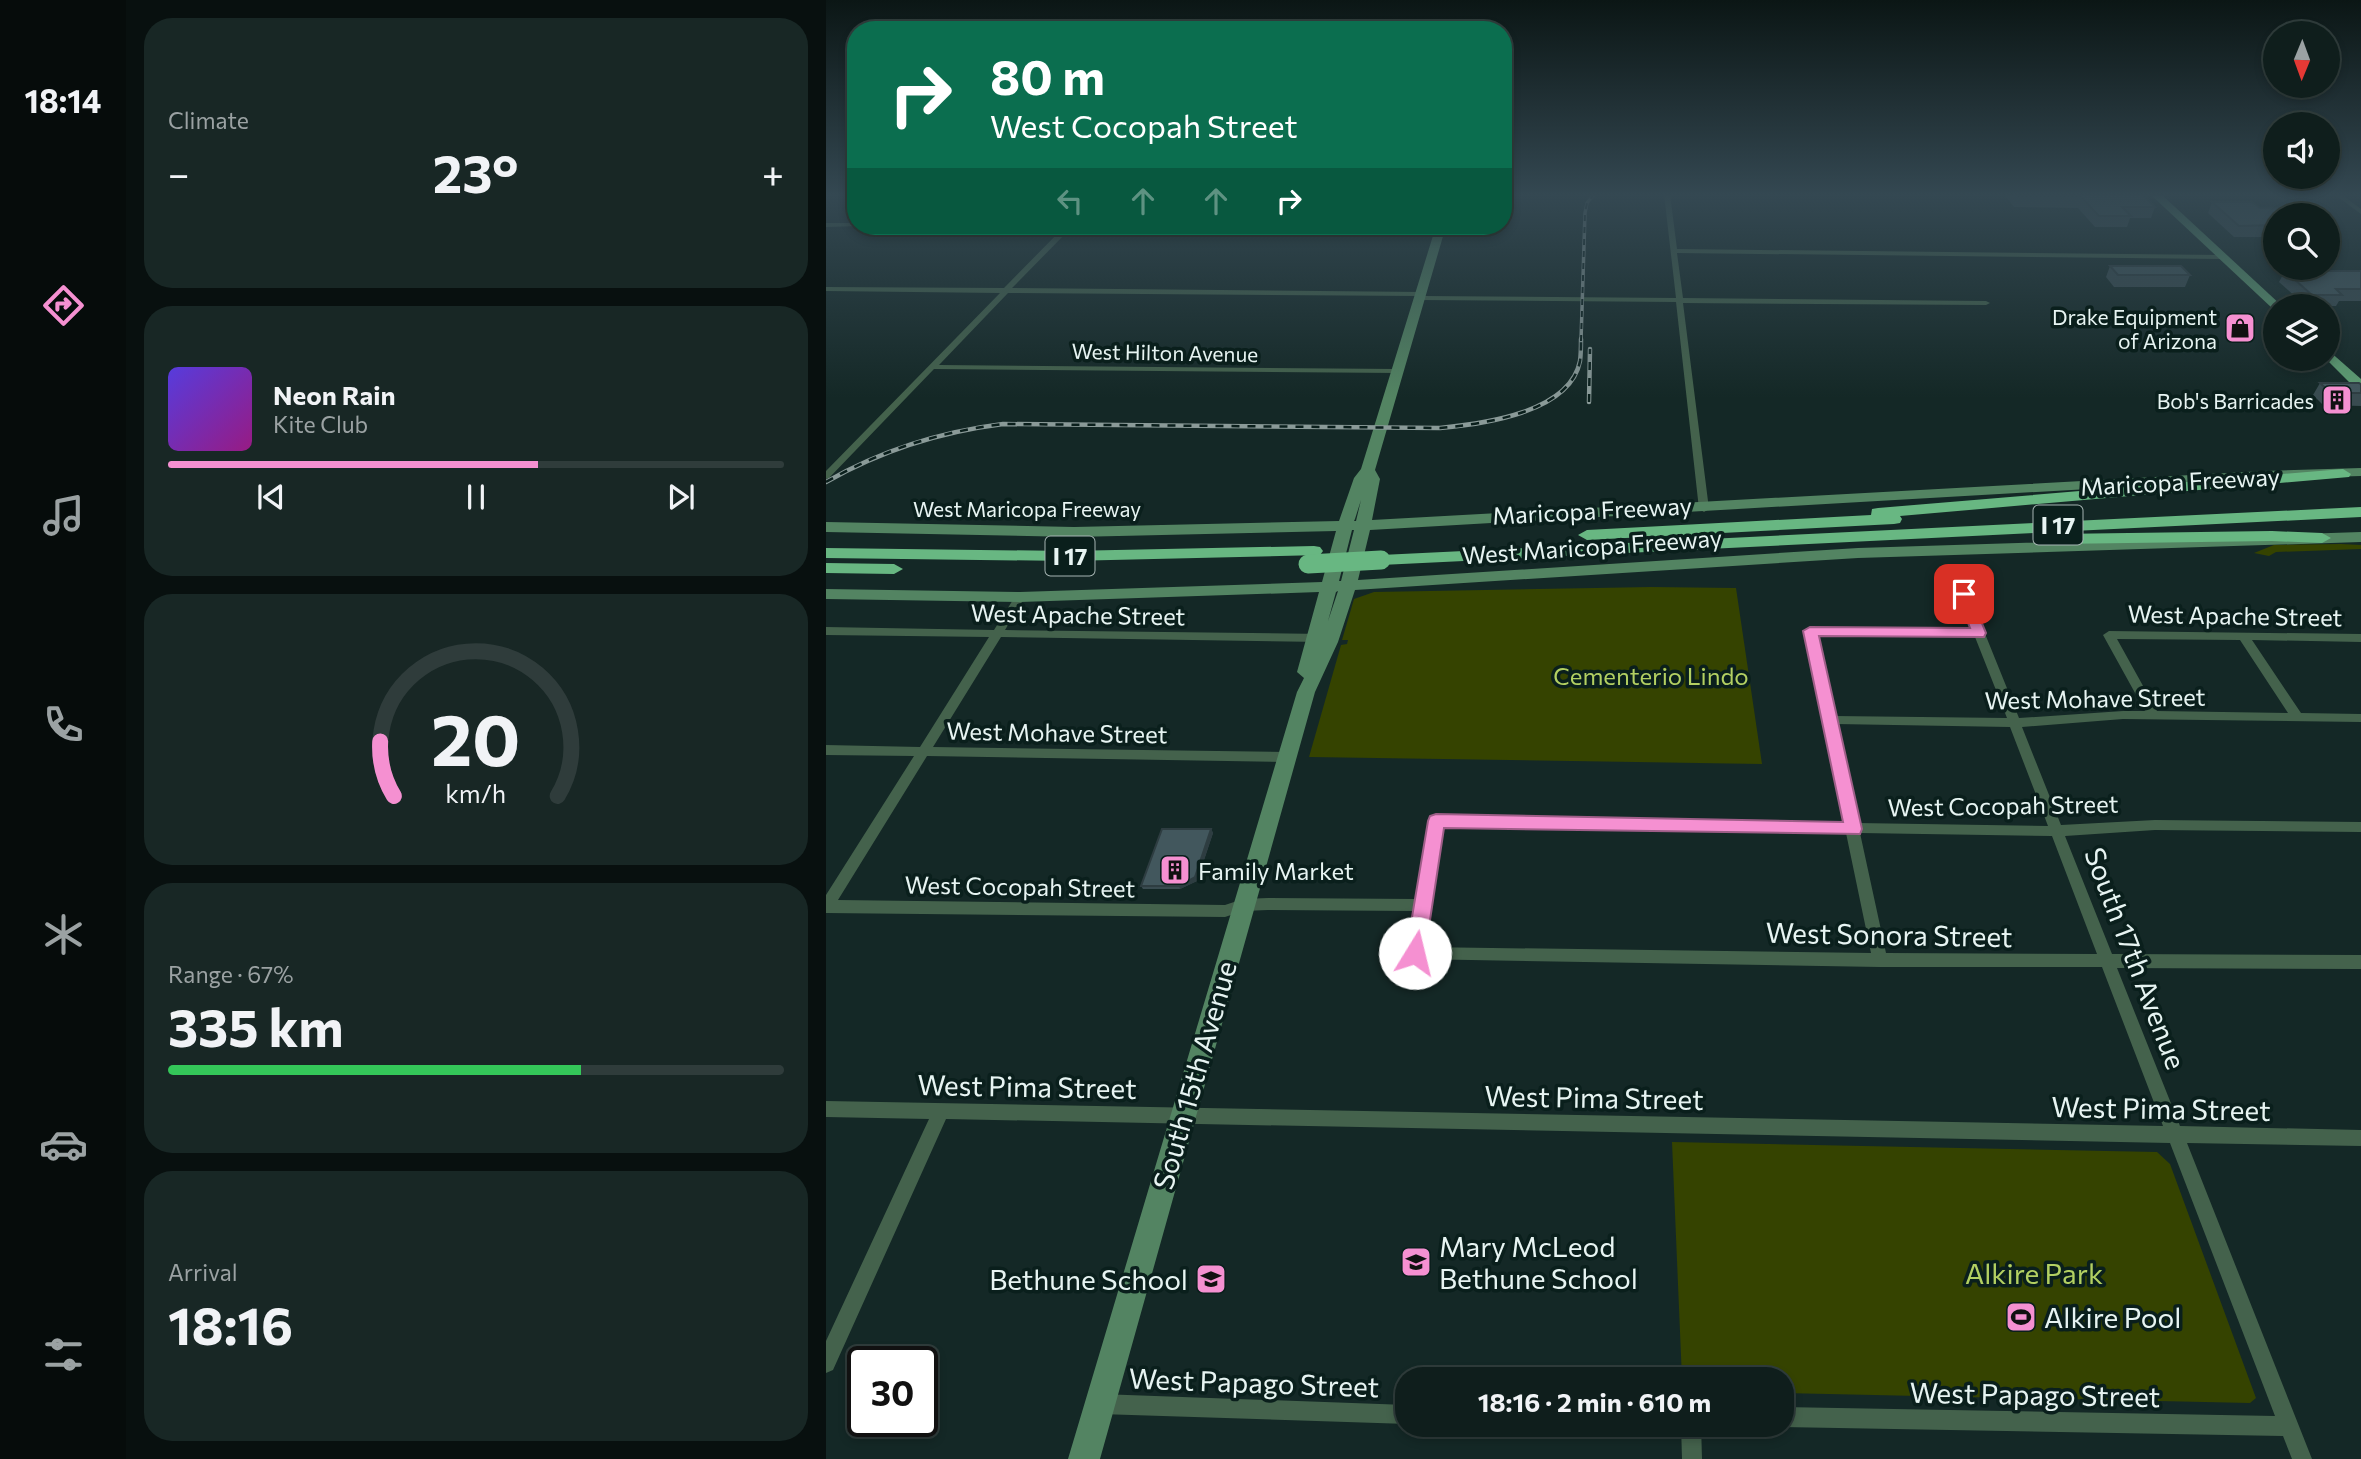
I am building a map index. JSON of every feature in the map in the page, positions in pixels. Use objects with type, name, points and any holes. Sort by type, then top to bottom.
[{"type":"highway","points":[[1778,525],[1824,517],[2343,474]]},
{"type":"highway","name":"Maricopa Freeway","points":[[826,568],[1125,569],[1778,525],[2361,497]]},
{"type":"highway","name":"Maricopa Freeway","points":[[1382,553],[1755,541],[2361,512]]},
{"type":"highway","points":[[1755,541],[1780,545],[2208,536],[2322,538]]},
{"type":"highway","name":"Maricopa Freeway","points":[[826,553],[1311,557]]},
{"type":"main road","name":"South 15th Avenue","points":[[1084,1459],[1306,692],[1320,668],[1328,587],[1345,525],[1361,478],[1368,470],[1430,262]]},
{"type":"main road","points":[[2228,262],[2263,294]]},
{"type":"main road","points":[[2340,366],[2361,386]]},
{"type":"main road","name":"South 15th Avenue","points":[[1322,638],[1348,586],[1373,479],[1368,470]]},
{"type":"main road","name":"West Maricopa Freeway","points":[[826,527],[1054,532],[1363,525],[1704,509],[2264,475],[2361,472]]},
{"type":"main road","name":"West Maricopa Freeway","points":[[826,594],[1020,597],[1328,587],[1857,553],[2286,542],[2361,537]]},
{"type":"street","points":[[826,476],[1032,262]]},
{"type":"street","points":[[1676,262],[1704,509]]},
{"type":"street","points":[[826,289],[1986,303]]},
{"type":"street","name":"West Hilton Avenue","points":[[932,367],[1398,372]]},
{"type":"street","name":"South 17th Avenue","points":[[1964,594],[2302,1459]]},
{"type":"street","points":[[826,906],[1020,597]]},
{"type":"street","name":"West Apache Street","points":[[826,631],[1322,638]]},
{"type":"street","points":[[1880,960],[1810,631],[1979,633]]},
{"type":"street","name":"West Apache Street","points":[[2154,716],[2109,635],[2361,638]]},
{"type":"street","points":[[2243,636],[2297,717]]},
{"type":"street","name":"West Mohave Street","points":[[1829,720],[2052,723],[2107,716],[2361,718]]},
{"type":"street","name":"West Mohave Street","points":[[826,750],[1287,757]]},
{"type":"street","name":"West Cocopah Street","points":[[826,906],[1225,911],[1243,905],[1423,905],[1436,821],[2057,831],[2155,825],[2361,827]]},
{"type":"street","name":"West Sonora Street","points":[[1423,905],[1415,953],[1880,960],[2361,962]]},
{"type":"street","name":"West Pima Street","points":[[826,1109],[2361,1138]]},
{"type":"street","points":[[826,1363],[941,1111]]},
{"type":"street","name":"West Papago Street","points":[[1100,1404],[1395,1416]]},
{"type":"street","name":"West Papago Street","points":[[1794,1417],[2288,1426]]},
{"type":"street","points":[[1691,1437],[1692,1459]]},
{"type":"green space","points":[[2274,545],[2361,545],[2361,549],[2276,552],[2269,556],[2254,553]]},
{"type":"green space","name":"Cementerio Lindo","points":[[1736,588],[1762,764],[1309,757],[1341,645],[1347,644],[1348,640],[1342,640],[1354,599],[1374,592]]},
{"type":"green space","name":"Alkire Park","points":[[1672,1142],[2157,1152],[2170,1164],[2256,1398],[2250,1403],[1794,1393],[1794,1367],[1681,1367]]},
{"type":"building","points":[[2110,266],[2181,266],[2190,275],[2118,275]]},
{"type":"building","points":[[2340,271],[2361,271],[2361,289],[2336,289],[2342,295],[2311,294],[2295,280],[2340,280]]},
{"type":"building","points":[[2320,383],[2359,383],[2361,393],[2331,393]]},
{"type":"building","name":"Family Market","points":[[1162,829],[1211,829],[1195,877],[1179,886],[1141,886]]},
{"type":"railway","points":[[1581,341],[1583,262]]},
{"type":"railway","points":[[826,482],[868,461],[912,444],[956,432],[1003,424],[1440,428],[1500,419],[1542,404],[1560,393],[1573,379],[1580,361],[1581,339]]},
{"type":"railway","points":[[1589,402],[1590,349]]},
{"type":"place","name":"Drake Equipment of Arizona","points":[[2240,328]]},
{"type":"place","name":"Bob's Barricades","points":[[2337,400]]},
{"type":"place","name":"Family Market","points":[[1175,870]]},
{"type":"place","name":"Mary McLeod Bethune School","points":[[1416,1262]]},
{"type":"place","name":"Bethune School","points":[[1211,1279]]},
{"type":"place","name":"Alkire Pool","points":[[2021,1317]]},
{"type":"route","points":[[1415,953],[1436,821],[1853,829],[1810,631],[1979,633],[1964,594]]}]
